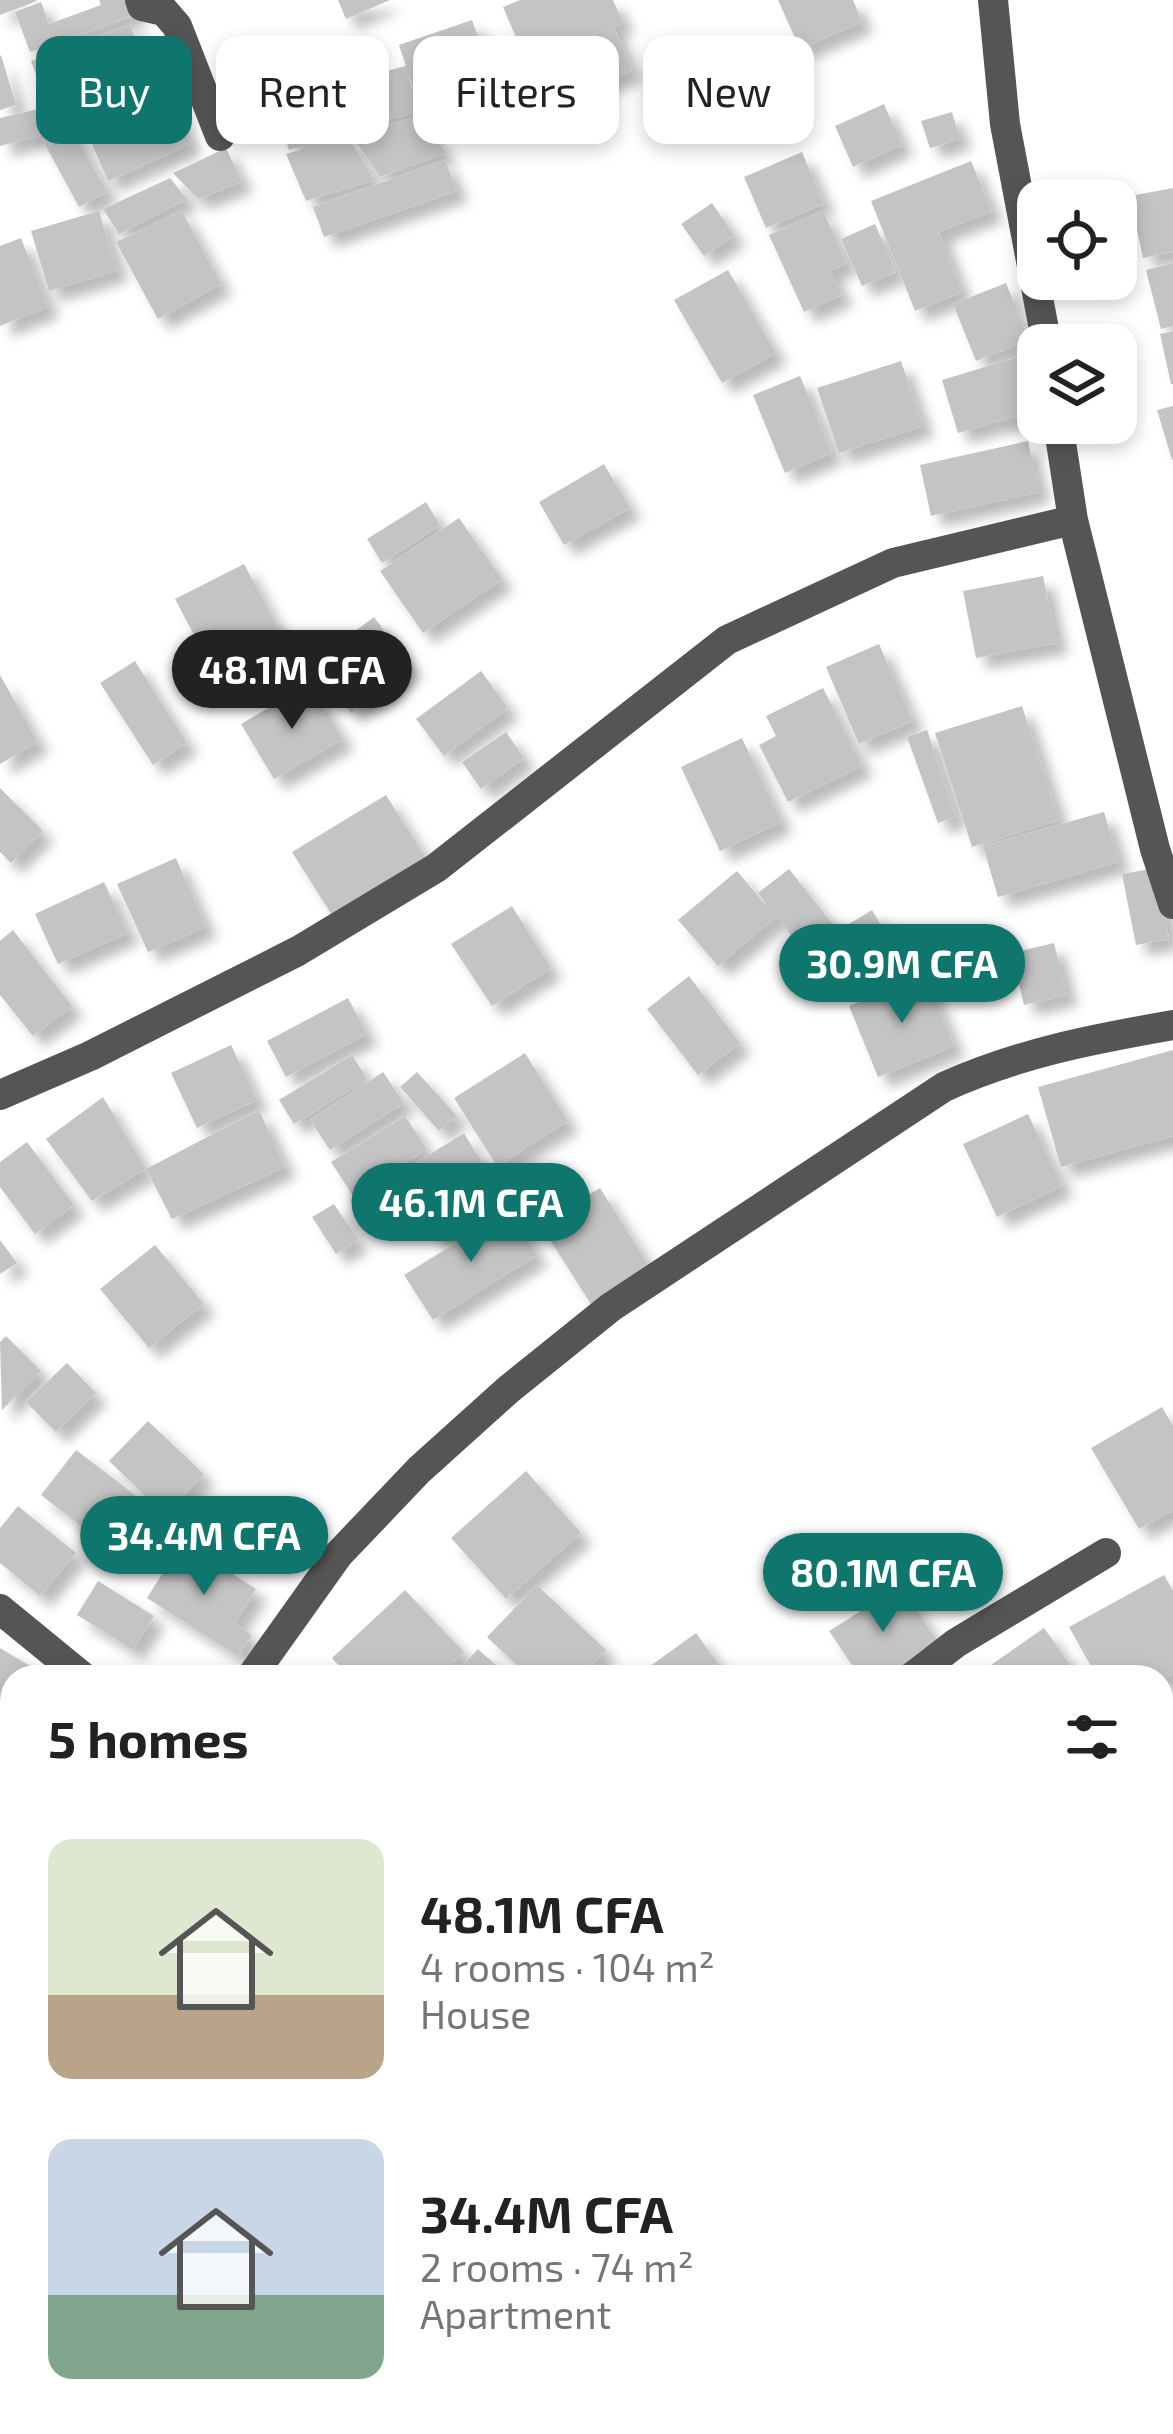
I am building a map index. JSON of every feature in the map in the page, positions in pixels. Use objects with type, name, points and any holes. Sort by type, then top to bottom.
[{"type":"street","points":[[140,0],[142,6],[164,11],[176,26],[216,126]]},
{"type":"street","points":[[992,0],[1005,124],[1043,324]]},
{"type":"street","points":[[1061,444],[1072,520],[1154,849],[1173,904]]},
{"type":"street","points":[[0,1095],[90,1056],[298,950],[436,868],[727,640],[892,563],[1072,520]]},
{"type":"street","points":[[260,1665],[338,1555],[419,1470],[509,1388],[611,1307],[944,1087],[998,1063],[1064,1044],[1173,1025]]},
{"type":"street","points":[[928,1665],[1106,1552]]},
{"type":"street","points":[[0,1610],[68,1665]]},
{"type":"building","points":[[0,0],[36,0],[37,1],[0,15]]},
{"type":"building","points":[[99,0],[132,0],[137,14],[75,36],[36,36],[36,50],[30,52],[15,12],[41,2],[49,24],[101,5]]},
{"type":"building","points":[[338,0],[390,0],[346,19]]},
{"type":"building","points":[[520,0],[613,0],[623,23],[614,27],[618,36],[515,36],[503,7]]},
{"type":"building","points":[[778,0],[853,0],[862,22],[814,43],[814,36],[794,36]]},
{"type":"building","points":[[472,20],[478,36],[425,36]]},
{"type":"building","points":[[130,25],[134,36],[100,36]]},
{"type":"building","points":[[619,39],[632,71],[619,76]]},
{"type":"building","points":[[413,40],[413,88],[407,71],[413,113],[389,120],[389,70],[406,66],[399,45]]},
{"type":"building","points":[[0,56],[16,105],[0,110]]},
{"type":"building","points":[[884,104],[902,145],[853,167],[835,126]]},
{"type":"building","points":[[36,109],[36,137],[0,146],[0,118]]},
{"type":"building","points":[[952,112],[960,139],[930,148],[921,121]]},
{"type":"building","points":[[413,118],[413,144],[440,144],[446,153],[380,177],[357,144],[389,144],[389,125]]},
{"type":"building","points":[[45,144],[80,144],[107,192],[79,207]]},
{"type":"building","points":[[92,144],[191,144],[108,181]]},
{"type":"building","points":[[320,144],[353,144],[374,180],[306,201],[286,154]]},
{"type":"building","points":[[226,148],[242,182],[198,199],[173,173]]},
{"type":"building","points":[[802,152],[824,204],[766,228],[744,177]]},
{"type":"building","points":[[445,160],[457,191],[324,237],[313,207]]},
{"type":"building","points":[[971,161],[992,211],[939,232],[962,292],[915,311],[871,201]]},
{"type":"building","points":[[170,178],[187,199],[119,234],[103,209]]},
{"type":"building","points":[[1173,188],[1173,252],[1143,258],[1137,195]]},
{"type":"building","points":[[712,203],[734,235],[704,256],[681,224]]},
{"type":"building","points":[[99,211],[117,271],[49,291],[31,231]]},
{"type":"building","points":[[182,211],[221,284],[158,319],[116,242]]},
{"type":"building","points":[[823,211],[847,263],[830,271],[842,295],[804,312],[769,235]]},
{"type":"building","points":[[875,224],[896,272],[862,286],[841,239]]},
{"type":"building","points":[[21,238],[48,307],[0,326],[0,246]]},
{"type":"building","points":[[1173,263],[1173,326],[1161,329],[1146,270]]},
{"type":"building","points":[[728,270],[776,353],[722,383],[674,300]]},
{"type":"building","points":[[1006,283],[1023,324],[1017,324],[1017,345],[976,361],[953,304]]},
{"type":"building","points":[[1173,331],[1173,384],[1171,384],[1160,334]]},
{"type":"building","points":[[1017,357],[1017,416],[958,433],[942,380]]},
{"type":"building","points":[[901,361],[923,426],[839,453],[817,388]]},
{"type":"building","points":[[800,376],[832,453],[785,473],[753,395]]},
{"type":"building","points":[[1173,406],[1173,460],[1172,460],[1157,410]]},
{"type":"building","points":[[1029,444],[1039,492],[931,516],[920,465]]},
{"type":"building","points":[[604,464],[630,508],[564,545],[539,502]]},
{"type":"building","points":[[426,502],[440,525],[382,563],[367,539]]},
{"type":"building","points":[[459,518],[502,579],[423,633],[380,571]]},
{"type":"building","points":[[244,564],[278,628],[209,663],[175,599]]},
{"type":"building","points":[[1043,576],[1057,643],[976,658],[963,591]]},
{"type":"building","points":[[374,617],[412,667],[351,713],[312,663]]},
{"type":"building","points":[[879,644],[913,721],[859,744],[826,667]]},
{"type":"building","points":[[135,661],[187,743],[153,765],[100,683]]},
{"type":"building","points":[[481,671],[508,708],[444,756],[416,719]]},
{"type":"building","points":[[0,675],[38,742],[0,764]]},
{"type":"building","points":[[309,684],[343,739],[274,779],[241,724]]},
{"type":"building","points":[[823,688],[862,766],[788,802],[759,745],[776,736],[766,716]]},
{"type":"building","points":[[1022,706],[1059,820],[972,847],[935,733]]},
{"type":"building","points":[[927,730],[956,817],[938,823],[907,737]]},
{"type":"building","points":[[506,732],[524,758],[481,789],[462,762]]},
{"type":"building","points":[[742,738],[781,822],[720,851],[681,767]]},
{"type":"building","points":[[0,788],[43,831],[11,863],[0,852]]},
{"type":"building","points":[[386,795],[427,860],[333,917],[292,852]]},
{"type":"building","points":[[1104,812],[1119,862],[998,897],[983,846]]},
{"type":"building","points":[[176,858],[206,927],[148,952],[117,884]]},
{"type":"building","points":[[1156,868],[1169,939],[1136,945],[1122,874]]},
{"type":"building","points":[[789,869],[835,927],[803,951],[777,916],[718,966],[678,920],[737,871],[769,909],[758,893]]},
{"type":"building","points":[[104,882],[128,933],[58,964],[35,914]]},
{"type":"building","points":[[512,906],[551,968],[492,1006],[451,944]]},
{"type":"building","points":[[872,910],[908,970],[864,996],[828,937]]},
{"type":"building","points":[[13,930],[72,1006],[33,1036],[0,995],[0,941]]},
{"type":"building","points":[[1054,943],[1067,995],[1024,1005],[1012,953]]},
{"type":"building","points":[[925,975],[954,1046],[878,1077],[849,1006]]},
{"type":"building","points":[[689,976],[740,1043],[698,1075],[647,1009]]},
{"type":"building","points":[[348,998],[367,1034],[286,1077],[267,1041]]},
{"type":"building","points":[[231,1045],[257,1100],[197,1128],[171,1073]]},
{"type":"building","points":[[1173,1050],[1173,1136],[1061,1167],[1038,1087]]},
{"type":"building","points":[[525,1053],[568,1121],[497,1166],[454,1098]]},
{"type":"building","points":[[352,1055],[367,1079],[294,1124],[279,1100]]},
{"type":"building","points":[[383,1072],[404,1103],[330,1150],[310,1120]]},
{"type":"building","points":[[417,1072],[457,1116],[439,1131],[400,1087]]},
{"type":"building","points":[[103,1097],[146,1169],[92,1201],[46,1139]]},
{"type":"building","points":[[259,1110],[285,1167],[172,1219],[146,1169]]},
{"type":"building","points":[[1028,1114],[1062,1186],[997,1217],[963,1144]]},
{"type":"building","points":[[405,1116],[427,1149],[353,1196],[331,1162]]},
{"type":"building","points":[[464,1133],[505,1200],[437,1242],[395,1176]]},
{"type":"building","points":[[27,1142],[74,1205],[35,1234],[0,1187],[0,1162]]},
{"type":"building","points":[[600,1188],[653,1272],[594,1309],[540,1224]]},
{"type":"building","points":[[334,1204],[358,1240],[336,1254],[312,1217]]},
{"type":"building","points":[[509,1210],[537,1255],[433,1320],[404,1275]]},
{"type":"building","points":[[0,1240],[17,1263],[0,1274]]},
{"type":"building","points":[[155,1245],[204,1304],[149,1348],[100,1289]]},
{"type":"building","points":[[6,1336],[41,1371],[2,1410],[0,1342]]},
{"type":"building","points":[[67,1363],[96,1393],[56,1432],[26,1402]]},
{"type":"building","points":[[1162,1407],[1173,1426],[1173,1510],[1139,1529],[1091,1448]]},
{"type":"building","points":[[148,1421],[204,1474],[165,1515],[109,1461]]},
{"type":"building","points":[[76,1450],[147,1504],[112,1550],[41,1495]]},
{"type":"building","points":[[526,1471],[581,1533],[506,1599],[451,1538]]},
{"type":"building","points":[[18,1506],[76,1553],[40,1596],[0,1563],[0,1528]]},
{"type":"building","points":[[182,1542],[256,1589],[235,1623],[252,1636],[237,1656],[147,1598]]},
{"type":"building","points":[[1164,1575],[1173,1591],[1173,1665],[1090,1665],[1069,1627]]},
{"type":"building","points":[[98,1581],[154,1616],[133,1650],[77,1615]]},
{"type":"building","points":[[537,1585],[606,1650],[592,1665],[516,1665],[487,1637]]},
{"type":"building","points":[[901,1586],[937,1641],[899,1665],[852,1665],[829,1631]]},
{"type":"building","points":[[405,1590],[464,1652],[450,1665],[338,1665],[332,1658]]},
{"type":"building","points":[[1044,1628],[1070,1665],[991,1665]]},
{"type":"building","points":[[696,1633],[719,1665],[652,1665]]},
{"type":"building","points":[[0,1648],[29,1665],[0,1665]]},
{"type":"building","points":[[478,1649],[496,1665],[463,1665]]}]
